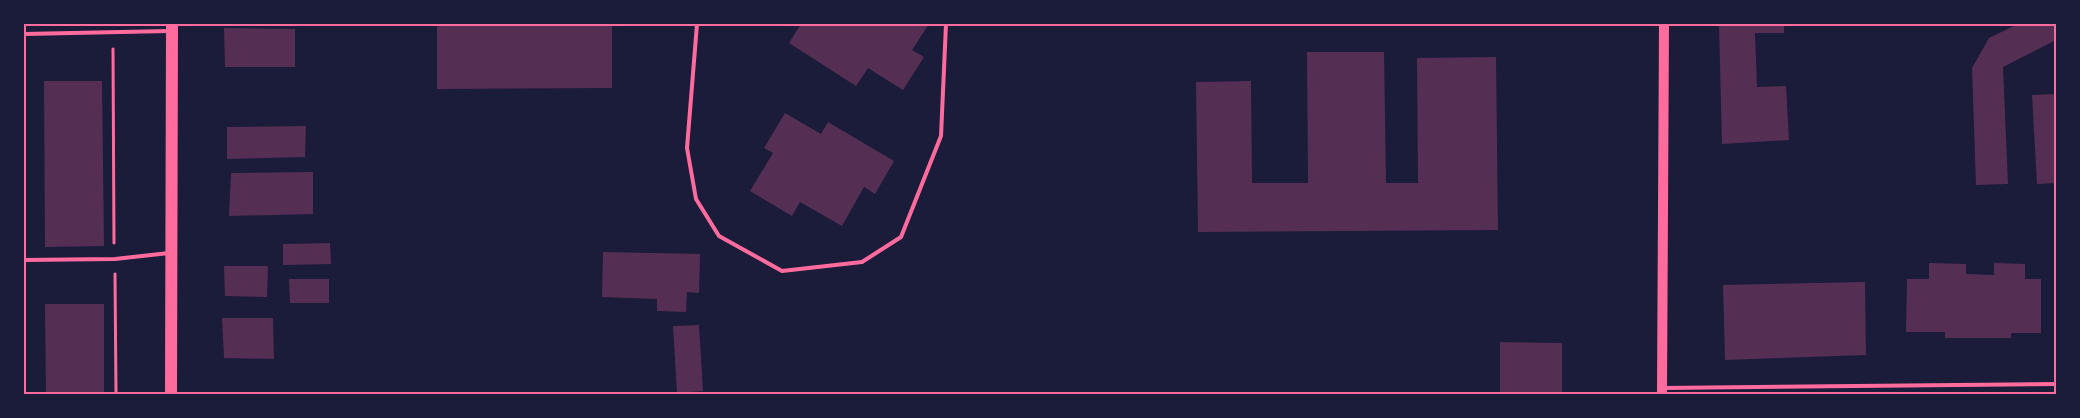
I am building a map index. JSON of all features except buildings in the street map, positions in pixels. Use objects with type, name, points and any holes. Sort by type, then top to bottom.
[{"type":"main road","points":[[1662,391],[1664,24]]},
{"type":"main road","points":[[171,394],[172,27]]},
{"type":"lane","points":[[697,24],[687,148],[696,199],[719,236],[782,271],[862,262],[901,236],[941,136],[946,24]]},
{"type":"lane","points":[[24,34],[113,32],[172,27]]},
{"type":"lane","points":[[24,260],[115,259],[172,252]]},
{"type":"lane","points":[[1662,391],[2056,384]]},
{"type":"path","points":[[113,32],[116,394]]}]
